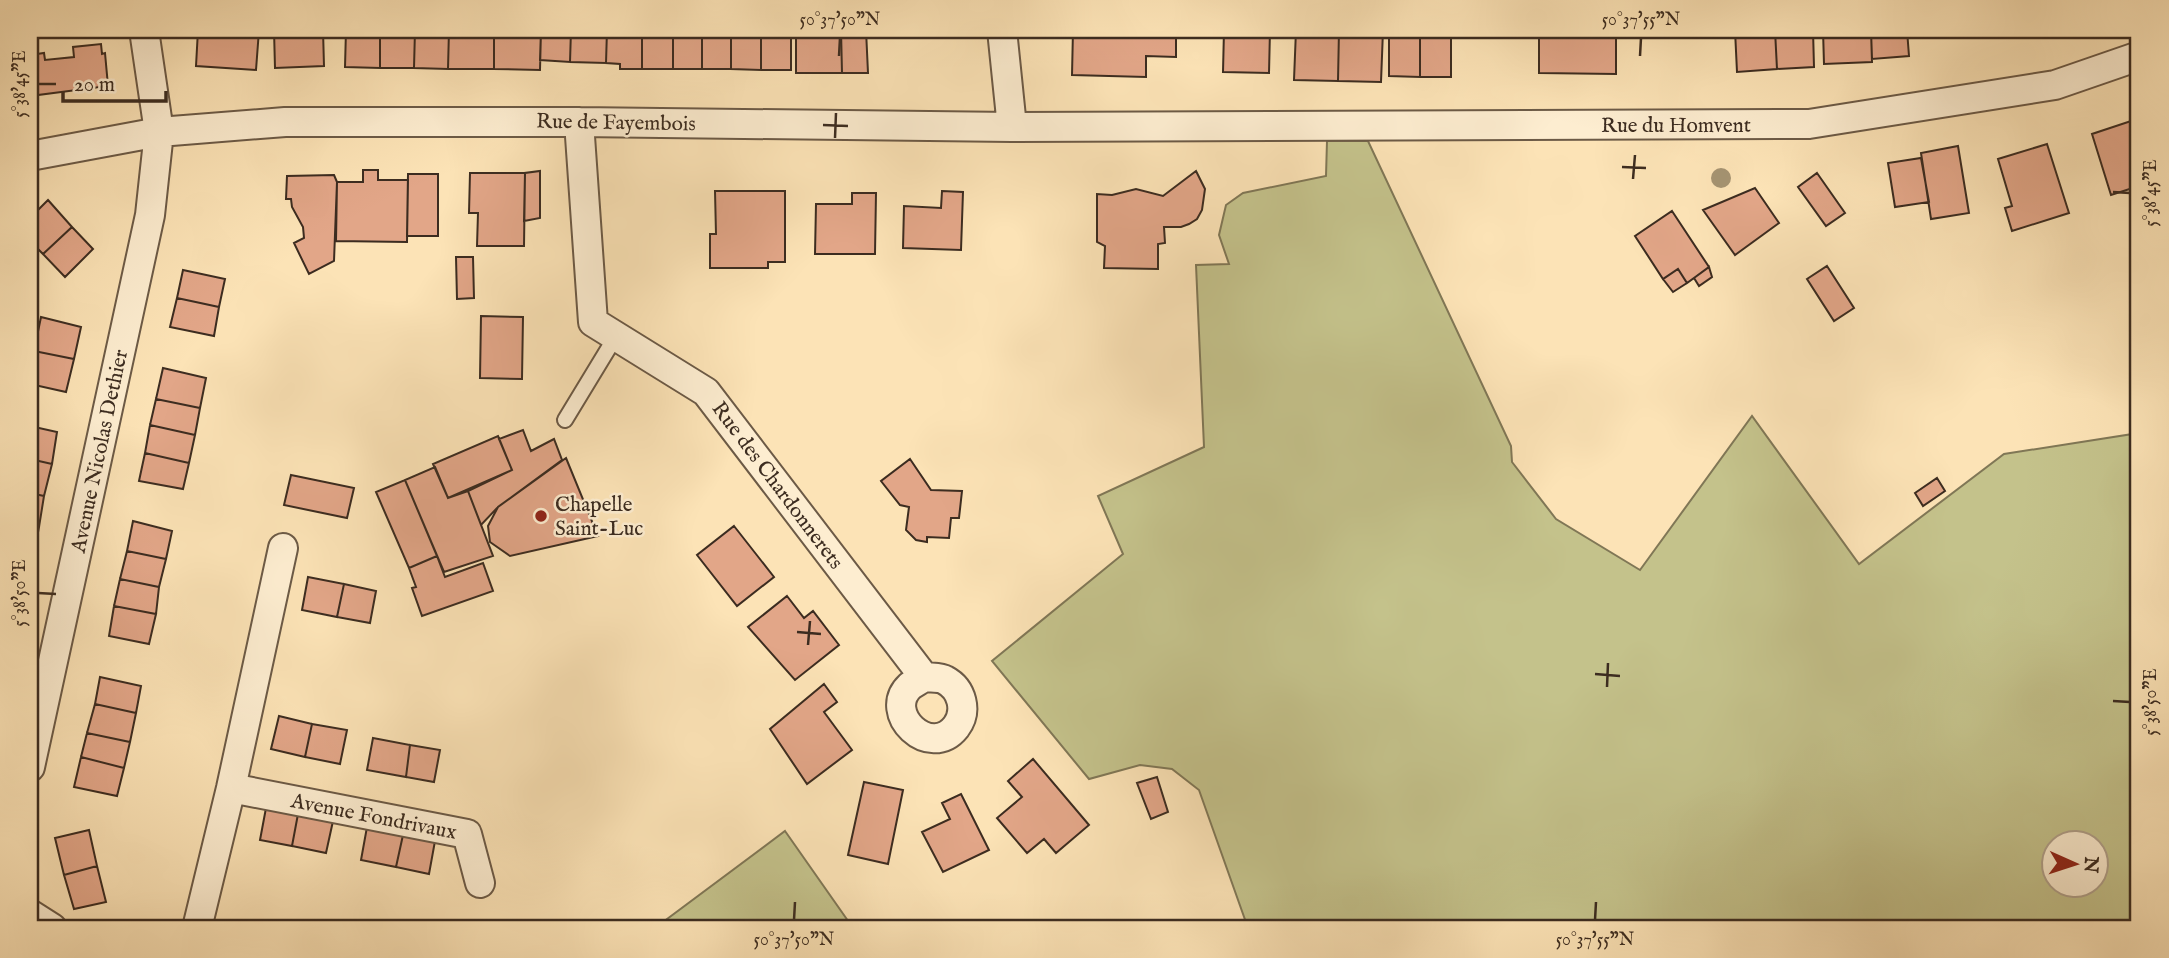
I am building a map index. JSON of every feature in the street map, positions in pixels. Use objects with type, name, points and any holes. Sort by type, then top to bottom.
[{"type":"street","name":"Avenue Nicolas Dethier","points":[[30,768],[150,215],[159,132],[144,30]]},
{"type":"street","points":[[1002,30],[1012,127]]},
{"type":"street","name":"Rue du Homvent","points":[[1205,127],[1809,124],[2055,85],[2139,56]]},
{"type":"street","name":"Rue de Fayembois","points":[[30,156],[159,132],[285,122],[1205,127]]},
{"type":"street","name":"Rue des Chardonnerets","points":[[579,122],[593,322],[706,392],[924,677]]},
{"type":"street","points":[[197,928],[231,788],[283,548]]},
{"type":"street","name":"Avenue Fondrivaux","points":[[231,788],[467,834],[480,883]]},
{"type":"street","points":[[30,914],[52,928]]},
{"type":"lane","points":[[565,420],[616,336]]},
{"type":"shaded area","points":[[1327,141],[1368,141],[1511,446],[1512,462],[1556,519],[1640,570],[1752,416],[1859,564],[2004,454],[2139,433],[2139,928],[1248,928],[1199,790],[1172,769],[1140,765],[1089,779],[992,661],[1123,554],[1098,496],[1204,447],[1196,265],[1229,264],[1219,235],[1226,205],[1243,193],[1326,176]]},
{"type":"shaded area","points":[[785,831],[853,928],[655,928]]},
{"type":"building","points":[[198,30],[259,30],[256,70],[196,66]]},
{"type":"building","points":[[274,30],[323,30],[324,66],[275,68]]},
{"type":"building","points":[[346,30],[380,30],[380,68],[345,67]]},
{"type":"building","points":[[380,30],[415,30],[414,68],[380,68]]},
{"type":"building","points":[[415,30],[449,30],[448,69],[414,68]]},
{"type":"building","points":[[449,30],[494,30],[494,69],[448,69]]},
{"type":"building","points":[[494,30],[541,30],[540,70],[494,69]]},
{"type":"building","points":[[541,30],[571,30],[570,62],[540,60]]},
{"type":"building","points":[[571,30],[607,30],[606,63],[570,62]]},
{"type":"building","points":[[607,30],[642,30],[642,69],[620,69],[620,64],[606,63]]},
{"type":"building","points":[[642,30],[673,30],[673,69],[642,69]]},
{"type":"building","points":[[673,30],[702,30],[702,69],[673,69]]},
{"type":"building","points":[[702,30],[731,30],[731,69],[702,69]]},
{"type":"building","points":[[731,30],[761,30],[761,70],[731,69]]},
{"type":"building","points":[[761,30],[791,30],[791,70],[761,70]]},
{"type":"building","points":[[796,30],[841,30],[842,73],[796,73]]},
{"type":"building","points":[[841,30],[866,30],[868,73],[842,73]]},
{"type":"building","points":[[1073,30],[1176,30],[1176,57],[1146,56],[1146,77],[1072,75]]},
{"type":"building","points":[[1224,30],[1270,30],[1269,73],[1223,72]]},
{"type":"building","points":[[1296,30],[1339,30],[1338,81],[1294,80]]},
{"type":"building","points":[[1339,30],[1383,30],[1381,82],[1338,81]]},
{"type":"building","points":[[1389,30],[1420,30],[1420,77],[1389,76]]},
{"type":"building","points":[[1420,30],[1451,30],[1451,77],[1420,77]]},
{"type":"building","points":[[1539,30],[1616,30],[1616,74],[1539,73]]},
{"type":"building","points":[[1735,30],[1775,30],[1777,69],[1737,72]]},
{"type":"building","points":[[1775,30],[1813,30],[1814,67],[1777,69]]},
{"type":"building","points":[[1823,30],[1871,30],[1872,62],[1824,64]]},
{"type":"building","points":[[1871,30],[1907,30],[1909,56],[1872,59]]},
{"type":"building","points":[[101,44],[102,54],[105,53],[108,86],[30,96],[30,55],[44,53],[45,60],[74,57],[73,47]]},
{"type":"building","points":[[2134,120],[2139,137],[2139,186],[2111,195],[2092,134]]},
{"type":"building","points":[[2047,144],[2069,213],[2012,231],[2005,208],[2012,206],[1998,159]]},
{"type":"building","points":[[1958,146],[1969,213],[1931,219],[1921,153]]},
{"type":"building","points":[[1921,158],[1929,202],[1895,207],[1888,163]]},
{"type":"building","points":[[363,170],[378,170],[378,180],[408,180],[407,242],[336,241],[337,182],[363,182]]},
{"type":"building","points":[[540,171],[540,218],[524,221],[525,173]]},
{"type":"building","points":[[1196,171],[1205,189],[1202,210],[1197,219],[1189,224],[1164,227],[1165,243],[1158,244],[1158,269],[1104,268],[1105,246],[1097,242],[1097,194],[1112,195],[1136,189],[1163,196]]},
{"type":"building","points":[[470,173],[525,173],[524,246],[477,246],[478,213],[469,213]]},
{"type":"building","points":[[1817,173],[1845,213],[1826,226],[1798,187]]},
{"type":"building","points":[[408,174],[438,174],[438,236],[407,236]]},
{"type":"building","points":[[334,175],[337,182],[334,261],[309,274],[294,243],[304,238],[303,227],[292,207],[291,199],[286,199],[287,176]]},
{"type":"building","points":[[1755,188],[1779,223],[1735,255],[1703,210]]},
{"type":"building","points":[[715,191],[785,191],[785,262],[768,262],[768,268],[710,268],[710,234],[716,234]]},
{"type":"building","points":[[942,191],[963,192],[961,250],[903,248],[904,206],[941,208]]},
{"type":"building","points":[[852,193],[876,193],[875,254],[815,254],[816,204],[852,204]]},
{"type":"building","points":[[48,200],[72,227],[43,254],[30,241],[30,218]]},
{"type":"building","points":[[1672,211],[1709,267],[1687,283],[1678,269],[1663,279],[1635,236]]},
{"type":"building","points":[[72,227],[93,249],[65,277],[43,254]]},
{"type":"building","points":[[456,257],[473,257],[474,298],[457,299]]},
{"type":"building","points":[[1827,266],[1854,308],[1834,321],[1807,279]]},
{"type":"building","points":[[1709,267],[1712,277],[1699,286],[1694,278]]},
{"type":"building","points":[[1678,269],[1687,283],[1673,292],[1663,279]]},
{"type":"building","points":[[183,270],[225,279],[219,307],[177,298]]},
{"type":"building","points":[[177,298],[219,307],[214,336],[170,327]]},
{"type":"building","points":[[481,316],[523,317],[522,379],[480,378]]},
{"type":"building","points":[[41,317],[81,327],[74,359],[34,351]]},
{"type":"building","points":[[34,351],[74,359],[66,392],[30,384]]},
{"type":"building","points":[[163,368],[206,378],[200,408],[156,399]]},
{"type":"building","points":[[156,399],[200,408],[195,435],[150,425]]},
{"type":"building","points":[[150,425],[195,435],[189,463],[145,453]]},
{"type":"building","points":[[30,426],[57,432],[52,464],[30,459]]},
{"type":"building","points":[[523,430],[531,451],[554,439],[562,460],[498,507],[481,525],[468,491],[512,470],[499,439]]},
{"type":"building","points":[[498,436],[512,470],[448,498],[433,464]]},
{"type":"building","points":[[145,453],[189,463],[183,489],[139,481]]},
{"type":"building","name":"Chapelle Saint-Luc","points":[[566,458],[598,536],[510,556],[490,542],[488,526],[498,507]]},
{"type":"building","points":[[30,459],[52,464],[44,496],[30,493]]},
{"type":"building","points":[[910,459],[931,490],[962,491],[959,518],[951,518],[949,538],[927,537],[927,542],[916,540],[906,530],[909,507],[900,505],[881,481]]},
{"type":"building","points":[[435,467],[448,498],[468,491],[493,556],[444,572],[405,480]]},
{"type":"building","points":[[291,475],[354,488],[347,518],[284,505]]},
{"type":"building","points":[[1937,478],[1945,491],[1923,506],[1915,493]]},
{"type":"building","points":[[405,480],[437,556],[409,568],[376,492]]},
{"type":"building","points":[[30,493],[44,496],[39,527],[30,525]]},
{"type":"building","points":[[133,521],[172,531],[166,559],[127,551]]},
{"type":"building","points":[[30,525],[39,527],[33,559],[30,559]]},
{"type":"building","points":[[734,526],[774,577],[737,606],[697,555]]},
{"type":"building","points":[[127,551],[166,559],[159,587],[120,579]]},
{"type":"building","points":[[437,556],[445,577],[483,563],[493,591],[422,616],[412,588],[416,587],[409,568]]},
{"type":"building","points":[[308,577],[344,584],[337,617],[302,610]]},
{"type":"building","points":[[120,579],[159,587],[156,614],[114,606]]},
{"type":"building","points":[[344,584],[376,591],[370,623],[337,617]]},
{"type":"building","points":[[787,596],[804,618],[813,611],[839,645],[795,680],[748,627]]},
{"type":"building","points":[[114,606],[156,614],[149,644],[109,636]]},
{"type":"building","points":[[100,677],[141,686],[136,713],[95,704]]},
{"type":"building","points":[[824,684],[837,702],[824,712],[852,750],[807,784],[770,729]]},
{"type":"building","points":[[95,704],[136,713],[130,742],[87,733]]},
{"type":"building","points":[[279,716],[312,724],[305,757],[271,749]]},
{"type":"building","points":[[312,724],[347,730],[340,764],[305,757]]},
{"type":"building","points":[[87,733],[130,742],[124,768],[81,757]]},
{"type":"building","points":[[373,738],[410,745],[406,777],[367,770]]},
{"type":"building","points":[[410,745],[440,750],[434,782],[406,777]]},
{"type":"building","points":[[81,757],[124,768],[117,796],[74,787]]},
{"type":"building","points":[[1033,759],[1089,825],[1056,853],[1044,839],[1027,853],[997,818],[1022,797],[1008,781]]},
{"type":"building","points":[[1157,777],[1168,812],[1151,819],[1137,783]]},
{"type":"building","points":[[864,782],[903,790],[888,864],[848,855]]},
{"type":"building","points":[[961,794],[989,850],[943,872],[922,832],[950,819],[942,803]]},
{"type":"building","points":[[266,808],[298,814],[292,846],[260,840]]},
{"type":"building","points":[[298,814],[333,821],[326,853],[292,846]]},
{"type":"building","points":[[367,827],[403,835],[396,867],[361,860]]},
{"type":"building","points":[[89,830],[97,866],[64,875],[55,838]]},
{"type":"building","points":[[403,835],[435,841],[429,874],[396,867]]},
{"type":"building","points":[[97,866],[106,902],[74,909],[64,875]]},
{"type":"place","name":"Chapelle Saint-Luc","points":[[541,516]]}]
